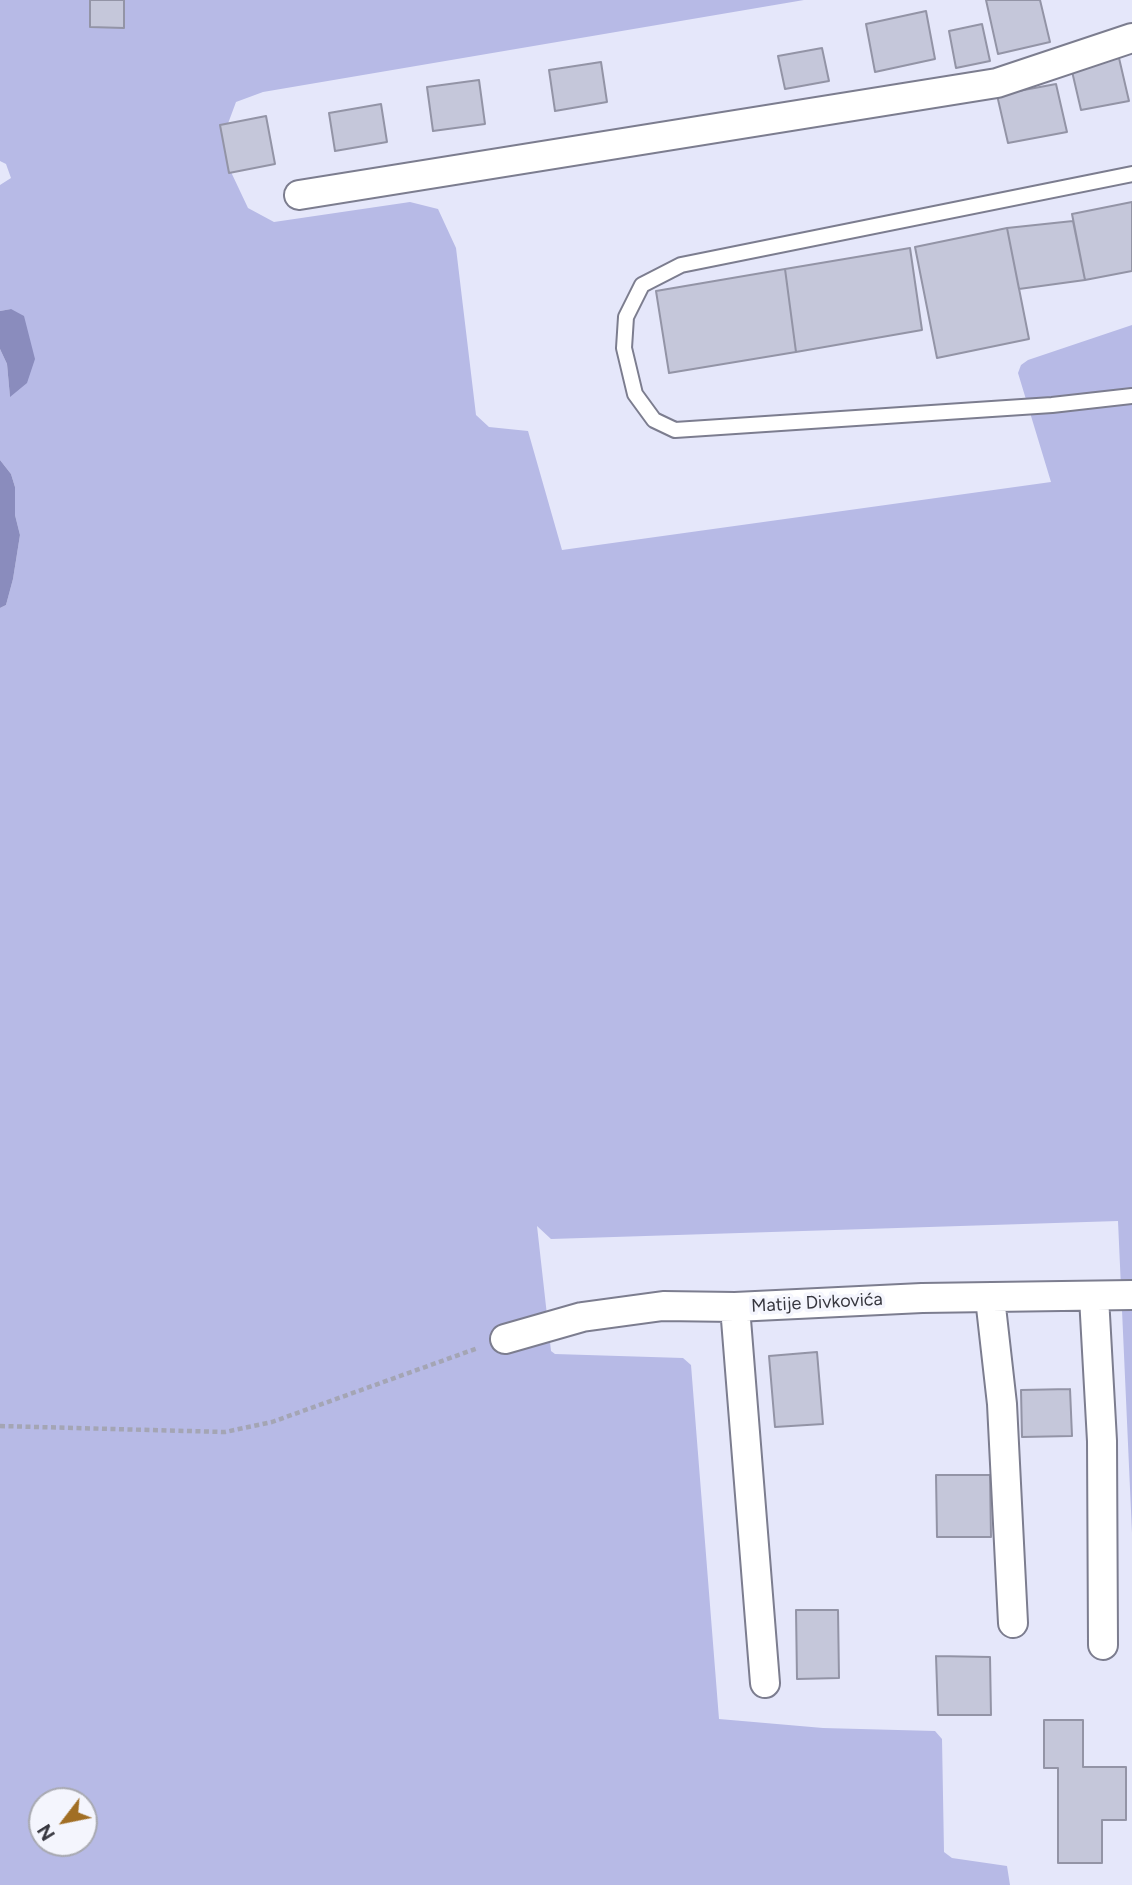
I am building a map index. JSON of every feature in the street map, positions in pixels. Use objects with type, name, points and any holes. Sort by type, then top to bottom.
[{"type":"street","points":[[299,195],[997,83],[1132,38]]},
{"type":"street","name":"Matije Divkovića","points":[[505,1339],[582,1317],[663,1306],[735,1307],[922,1298],[1132,1295]]},
{"type":"street","points":[[1094,1297],[1102,1441],[1103,1645]]},
{"type":"street","points":[[990,1298],[1002,1404],[1013,1623]]},
{"type":"street","points":[[735,1307],[765,1683]]},
{"type":"lane","points":[[1132,174],[681,265],[642,285],[626,317],[624,348],[635,394],[654,420],[676,430],[1052,405],[1132,396]]},
{"type":"path","points":[[0,1426],[225,1432],[272,1422],[505,1339]]},
{"type":"shaded area","points":[[0,0],[804,0],[263,92],[236,102],[223,137],[231,172],[248,208],[274,222],[410,202],[438,209],[456,248],[476,415],[489,427],[528,431],[562,550],[1051,482],[1018,373],[1021,365],[1028,360],[1132,325],[1132,1533],[1118,1221],[551,1239],[537,1226],[551,1351],[555,1354],[683,1358],[691,1365],[719,1719],[823,1728],[935,1731],[942,1739],[944,1852],[952,1858],[1007,1866],[1010,1885],[0,1885],[0,608],[6,605],[20,535],[15,515],[15,487],[11,474],[0,460],[0,349],[7,364],[10,397],[11,309],[0,311],[0,185],[11,178],[6,164],[0,161]]},
{"type":"shaded area","points":[[11,309],[24,316],[35,359],[27,383],[10,397],[7,364],[0,349],[0,311]]},
{"type":"shaded area","points":[[0,460],[11,474],[15,487],[15,515],[20,535],[6,605],[0,608]]},
{"type":"building","points":[[90,0],[124,0],[124,28],[90,27]]},
{"type":"building","points":[[986,0],[1040,0],[1050,42],[998,54]]},
{"type":"building","points":[[926,11],[935,59],[875,72],[866,24]]},
{"type":"building","points":[[982,24],[990,61],[956,68],[949,31]]},
{"type":"building","points":[[822,48],[829,81],[785,89],[778,56]]},
{"type":"building","points":[[1119,58],[1129,101],[1081,110],[1071,67]]},
{"type":"building","points":[[601,62],[607,102],[555,111],[549,70]]},
{"type":"building","points":[[479,80],[485,124],[433,131],[427,87]]},
{"type":"building","points":[[1056,84],[1067,132],[1008,143],[997,95]]},
{"type":"building","points":[[381,104],[387,142],[335,151],[329,113]]},
{"type":"building","points":[[266,116],[275,164],[229,173],[220,125]]},
{"type":"building","points":[[1132,202],[1132,271],[1085,280],[1072,214]]},
{"type":"building","points":[[1073,221],[1085,280],[1019,289],[1007,228]]},
{"type":"building","points":[[1007,228],[1029,339],[937,358],[915,247]]},
{"type":"building","points":[[910,248],[922,330],[796,352],[785,269]]},
{"type":"building","points":[[785,269],[796,352],[669,373],[656,291]]},
{"type":"building","points":[[817,1352],[823,1424],[775,1427],[769,1356]]},
{"type":"building","points":[[1070,1389],[1072,1436],[1022,1437],[1021,1390]]},
{"type":"building","points":[[936,1475],[990,1475],[991,1537],[937,1537]]},
{"type":"building","points":[[796,1610],[838,1610],[839,1678],[797,1679]]},
{"type":"building","points":[[936,1656],[990,1657],[991,1715],[938,1715]]},
{"type":"building","points":[[1044,1720],[1083,1720],[1083,1767],[1126,1767],[1126,1820],[1102,1820],[1102,1863],[1058,1863],[1058,1768],[1044,1768]]}]
